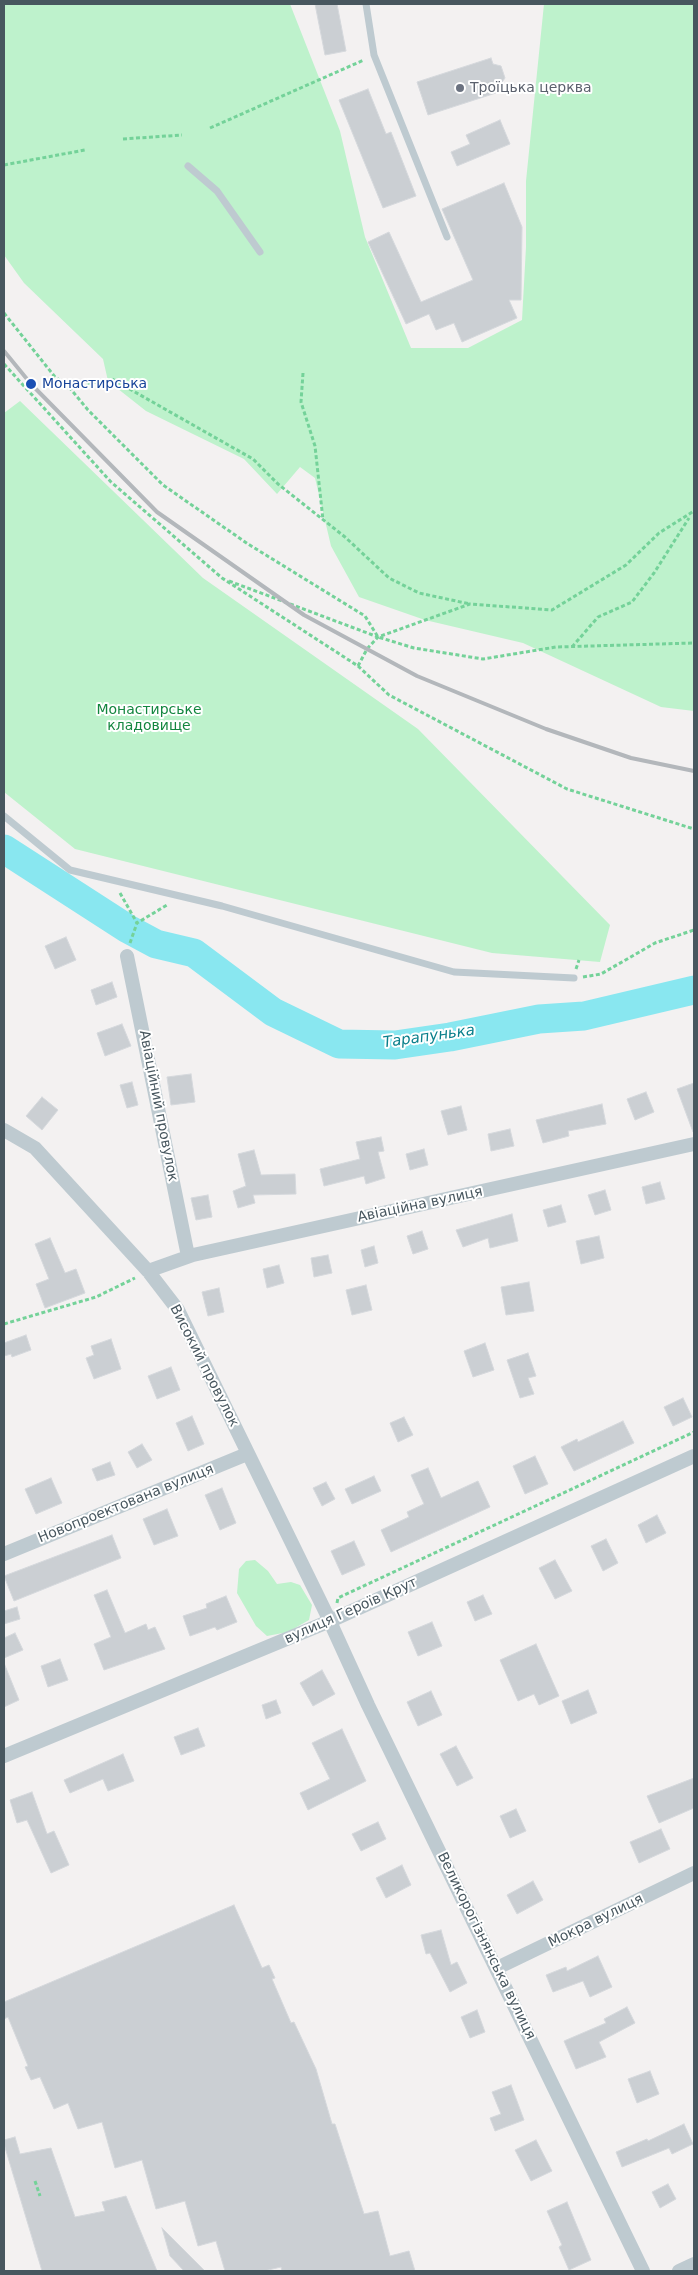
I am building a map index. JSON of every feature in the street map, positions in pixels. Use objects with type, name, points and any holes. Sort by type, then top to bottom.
[{"type":"street","name":"Авіаційний провулок","points":[[129,949],[188,1256]]},
{"type":"street","name":"Високий провулок","points":[[4,1130],[35,1148],[148,1271],[178,1310],[247,1454],[333,1615]]},
{"type":"street","name":"Авіаційна вулиця","points":[[148,1271],[188,1256],[694,1144]]},
{"type":"street","name":"Новопроектована вулиця","points":[[4,1554],[247,1454]]},
{"type":"street","name":"вулиця Героїв Крут","points":[[4,1756],[333,1615],[694,1456]]},
{"type":"street","name":"Великорогізнянська вулиця","points":[[333,1615],[373,1714],[498,1968],[643,2271]]},
{"type":"street","name":"Мокра вулиця","points":[[498,1968],[694,1874]]},
{"type":"street","points":[[679,2271],[694,2264]]},
{"type":"lane","points":[[366,4],[374,55],[447,238]]},
{"type":"lane","points":[[188,166],[217,191],[260,252]]},
{"type":"lane","points":[[4,816],[70,870],[181,896],[454,972],[574,978]]},
{"type":"path","points":[[210,128],[374,55]]},
{"type":"path","points":[[123,139],[182,135]]},
{"type":"path","points":[[4,165],[85,150]]},
{"type":"path","points":[[4,313],[54,376],[69,387],[88,410],[163,485],[248,544],[365,616],[378,637]]},
{"type":"path","points":[[4,364],[111,482],[222,578],[358,666],[389,695],[567,790],[694,828]]},
{"type":"path","points":[[304,373],[300,402],[315,446],[323,520]]},
{"type":"path","points":[[69,387],[112,379],[253,459],[278,484],[323,520],[389,578],[419,593],[470,604],[552,610],[626,565],[659,534],[691,515]]},
{"type":"path","points":[[572,647],[598,617],[632,602],[654,573],[678,533],[694,512]]},
{"type":"path","points":[[222,578],[378,637],[414,648],[483,659],[572,647],[694,643]]},
{"type":"path","points":[[358,666],[367,649],[378,637],[470,604]]},
{"type":"path","points":[[112,880],[137,923]]},
{"type":"path","points":[[129,949],[137,923],[181,896]]},
{"type":"path","points":[[574,978],[601,974],[655,943],[694,930]]},
{"type":"path","points":[[4,1324],[96,1297],[148,1271]]},
{"type":"path","points":[[333,1615],[338,1598],[694,1432]]},
{"type":"path","points":[[35,2181],[40,2196]]},
{"type":"green space","points":[[4,4],[290,4],[340,131],[365,237],[411,348],[468,348],[522,320],[526,247],[526,181],[544,4],[694,4],[694,711],[661,707],[523,643],[425,620],[359,597],[331,546],[315,478],[300,467],[277,494],[244,459],[146,411],[108,381],[103,359],[24,283],[4,255]]},
{"type":"green space","name":"Монастирське кладовище","points":[[20,401],[203,578],[418,729],[610,925],[600,962],[492,953],[75,849],[4,792],[4,413]]},
{"type":"green space","points":[[255,1560],[268,1571],[277,1584],[291,1582],[300,1585],[312,1605],[309,1620],[288,1632],[267,1636],[256,1626],[237,1593],[239,1569],[246,1561]]},
{"type":"building","points":[[315,4],[337,4],[346,51],[325,55]]},
{"type":"building","name":"Троїцька церква","points":[[491,58],[493,64],[501,66],[505,78],[500,85],[502,91],[428,115],[417,82]]},
{"type":"building","points":[[368,89],[386,134],[391,132],[416,196],[383,208],[339,100]]},
{"type":"building","points":[[500,120],[510,144],[457,166],[451,152],[470,144],[466,135]]},
{"type":"building","points":[[504,183],[522,227],[521,300],[509,300],[517,318],[462,342],[454,323],[436,330],[429,314],[406,324],[368,242],[389,232],[421,302],[473,280],[442,209]]},
{"type":"building","points":[[66,937],[76,960],[55,969],[45,946]]},
{"type":"building","points":[[112,982],[117,997],[96,1005],[91,990]]},
{"type":"building","points":[[122,1024],[131,1046],[105,1056],[97,1033]]},
{"type":"building","points":[[191,1074],[195,1102],[171,1105],[167,1077]]},
{"type":"building","points":[[132,1082],[138,1105],[127,1108],[120,1085]]},
{"type":"building","points":[[694,1083],[694,1132],[693,1132],[677,1089]]},
{"type":"building","points":[[646,1092],[654,1112],[635,1120],[627,1099]]},
{"type":"building","points":[[42,1097],[58,1110],[42,1130],[26,1116]]},
{"type":"building","points":[[602,1104],[606,1124],[568,1131],[569,1136],[543,1143],[536,1120]]},
{"type":"building","points":[[461,1106],[467,1130],[448,1135],[441,1111]]},
{"type":"building","points":[[510,1129],[514,1146],[491,1151],[488,1134]]},
{"type":"building","points":[[381,1137],[384,1151],[378,1152],[385,1178],[366,1184],[364,1176],[324,1186],[320,1169],[360,1159],[356,1142]]},
{"type":"building","points":[[424,1149],[428,1165],[410,1170],[406,1154]]},
{"type":"building","points":[[254,1150],[261,1175],[295,1174],[296,1194],[253,1195],[255,1203],[238,1208],[233,1191],[246,1186],[238,1154]]},
{"type":"building","points":[[660,1182],[665,1199],[646,1204],[642,1187]]},
{"type":"building","points":[[605,1190],[611,1210],[595,1215],[588,1195]]},
{"type":"building","points":[[208,1195],[212,1217],[196,1220],[191,1198]]},
{"type":"building","points":[[561,1205],[566,1222],[548,1227],[543,1210]]},
{"type":"building","points":[[512,1214],[518,1241],[490,1248],[488,1238],[463,1247],[456,1230]]},
{"type":"building","points":[[422,1231],[428,1249],[413,1254],[407,1236]]},
{"type":"building","points":[[599,1236],[604,1258],[581,1264],[576,1241]]},
{"type":"building","points":[[50,1238],[65,1273],[76,1269],[85,1293],[45,1308],[36,1284],[49,1279],[35,1244]]},
{"type":"building","points":[[374,1246],[378,1263],[365,1267],[361,1250]]},
{"type":"building","points":[[328,1255],[332,1273],[314,1277],[311,1258]]},
{"type":"building","points":[[279,1265],[284,1283],[267,1288],[263,1269]]},
{"type":"building","points":[[529,1282],[534,1311],[506,1315],[501,1287]]},
{"type":"building","points":[[366,1285],[372,1310],[352,1315],[346,1290]]},
{"type":"building","points":[[219,1288],[224,1312],[208,1316],[202,1292]]},
{"type":"building","points":[[26,1335],[31,1350],[12,1357],[11,1354],[4,1356],[4,1343]]},
{"type":"building","points":[[111,1339],[121,1369],[94,1379],[86,1358],[94,1355],[91,1346]]},
{"type":"building","points":[[485,1343],[494,1370],[473,1377],[464,1351]]},
{"type":"building","points":[[528,1353],[536,1376],[528,1378],[534,1394],[520,1398],[507,1360]]},
{"type":"building","points":[[171,1367],[180,1390],[157,1399],[148,1376]]},
{"type":"building","points":[[683,1398],[692,1417],[673,1426],[664,1407]]},
{"type":"building","points":[[192,1416],[204,1444],[188,1451],[176,1423]]},
{"type":"building","points":[[404,1417],[413,1435],[398,1442],[390,1423]]},
{"type":"building","points":[[623,1421],[634,1443],[574,1471],[561,1447],[577,1439],[578,1442]]},
{"type":"building","points":[[142,1444],[152,1460],[137,1468],[128,1452]]},
{"type":"building","points":[[535,1456],[548,1484],[525,1494],[513,1466]]},
{"type":"building","points":[[110,1462],[115,1475],[97,1481],[92,1469]]},
{"type":"building","points":[[428,1468],[441,1498],[478,1481],[490,1507],[391,1552],[381,1530],[409,1517],[407,1512],[424,1504],[411,1475]]},
{"type":"building","points":[[374,1476],[381,1491],[352,1504],[345,1489]]},
{"type":"building","points":[[51,1478],[62,1503],[36,1514],[25,1489]]},
{"type":"building","points":[[326,1482],[335,1499],[322,1506],[313,1488]]},
{"type":"building","points":[[222,1488],[236,1523],[220,1530],[205,1495]]},
{"type":"building","points":[[167,1509],[178,1536],[154,1545],[143,1519]]},
{"type":"building","points":[[657,1515],[666,1533],[646,1543],[638,1525]]},
{"type":"building","points":[[112,1535],[121,1558],[14,1601],[4,1576]]},
{"type":"building","points":[[606,1539],[618,1563],[603,1571],[591,1546]]},
{"type":"building","points":[[354,1541],[365,1565],[342,1575],[331,1551]]},
{"type":"building","points":[[555,1560],[572,1591],[555,1599],[539,1568]]},
{"type":"building","points":[[107,1590],[125,1633],[146,1624],[148,1630],[155,1627],[165,1649],[104,1670],[94,1644],[111,1637],[94,1595]]},
{"type":"building","points":[[483,1595],[492,1614],[475,1621],[467,1602]]},
{"type":"building","points":[[226,1596],[237,1622],[217,1630],[215,1627],[190,1636],[183,1616],[207,1608],[206,1604]]},
{"type":"building","points":[[17,1607],[20,1619],[4,1624],[4,1611]]},
{"type":"building","points":[[432,1622],[442,1646],[418,1656],[408,1632]]},
{"type":"building","points":[[15,1633],[23,1650],[4,1658],[4,1638]]},
{"type":"building","points":[[536,1644],[559,1696],[539,1705],[534,1694],[518,1701],[500,1660]]},
{"type":"building","points":[[60,1659],[68,1680],[48,1687],[41,1666]]},
{"type":"building","points":[[4,1663],[19,1700],[4,1707]]},
{"type":"building","points":[[322,1670],[335,1694],[313,1706],[300,1683]]},
{"type":"building","points":[[588,1690],[597,1713],[571,1724],[562,1701]]},
{"type":"building","points":[[431,1691],[442,1715],[418,1726],[407,1702]]},
{"type":"building","points":[[276,1700],[281,1713],[266,1719],[262,1705]]},
{"type":"building","points":[[198,1728],[205,1746],[181,1755],[174,1737]]},
{"type":"building","points":[[342,1729],[366,1781],[308,1810],[300,1793],[330,1779],[312,1743]]},
{"type":"building","points":[[456,1746],[473,1778],[457,1786],[440,1754]]},
{"type":"building","points":[[123,1754],[134,1781],[108,1791],[103,1779],[70,1793],[64,1780]]},
{"type":"building","points":[[694,1778],[694,1808],[659,1823],[647,1796]]},
{"type":"building","points":[[32,1792],[47,1834],[54,1831],[69,1865],[51,1873],[27,1820],[17,1823],[10,1800]]},
{"type":"building","points":[[516,1809],[526,1831],[510,1838],[500,1816]]},
{"type":"building","points":[[378,1822],[386,1839],[361,1851],[352,1834]]},
{"type":"building","points":[[661,1829],[670,1849],[639,1863],[630,1842]]},
{"type":"building","points":[[402,1865],[411,1885],[386,1898],[376,1878]]},
{"type":"building","points":[[533,1881],[543,1900],[517,1914],[507,1895]]},
{"type":"building","points":[[234,1905],[262,1968],[269,1965],[275,1978],[272,1979],[291,2023],[294,2022],[316,2069],[332,2124],[335,2124],[364,2214],[378,2211],[390,2256],[409,2251],[415,2271],[282,2271],[281,2267],[264,2271],[225,2271],[216,2241],[198,2246],[185,2201],[156,2209],[142,2160],[115,2168],[102,2122],[78,2129],[68,2103],[54,2109],[40,2077],[31,2080],[25,2067],[28,2066],[8,2017],[4,2019],[4,2002]]},
{"type":"building","points":[[441,1930],[451,1965],[457,1962],[467,1983],[450,1992],[430,1953],[426,1954],[421,1935]]},
{"type":"building","points":[[598,1956],[612,1987],[590,1997],[583,1981],[553,1992],[546,1975],[566,1967],[567,1971]]},
{"type":"building","points":[[627,2007],[635,2023],[599,2042],[606,2057],[576,2069],[564,2041],[606,2023],[604,2019]]},
{"type":"building","points":[[477,2010],[485,2032],[470,2038],[461,2017]]},
{"type":"building","points":[[650,2071],[659,2094],[637,2103],[628,2079]]},
{"type":"building","points":[[511,2085],[524,2120],[495,2131],[490,2118],[501,2114],[492,2092]]},
{"type":"building","points":[[684,2124],[693,2144],[672,2154],[669,2148],[622,2167],[616,2152],[647,2139],[648,2141]]},
{"type":"building","points":[[15,2137],[20,2154],[51,2148],[75,2217],[105,2211],[102,2202],[126,2196],[157,2271],[42,2271],[4,2144],[4,2140]]},
{"type":"building","points":[[536,2140],[552,2171],[531,2181],[515,2150]]},
{"type":"building","points":[[668,2184],[676,2199],[660,2208],[652,2192]]},
{"type":"building","points":[[567,2202],[591,2260],[569,2270],[559,2247],[562,2245],[547,2211]]},
{"type":"building","points":[[162,2228],[205,2271],[184,2271],[170,2256]]},
{"type":"waterway","name":"Тарапунька","points":[[4,849],[128,929],[156,944],[194,953],[273,1012],[339,1044],[395,1045],[450,1037],[539,1019],[584,1016],[694,990]]},
{"type":"railway","points":[[4,351],[31,384],[157,512],[304,615],[417,676],[546,729],[631,758],[694,771]]},
{"type":"place","name":"Троїцька церква","points":[[460,88]]},
{"type":"place","name":"Монастирська","points":[[31,384]]}]
